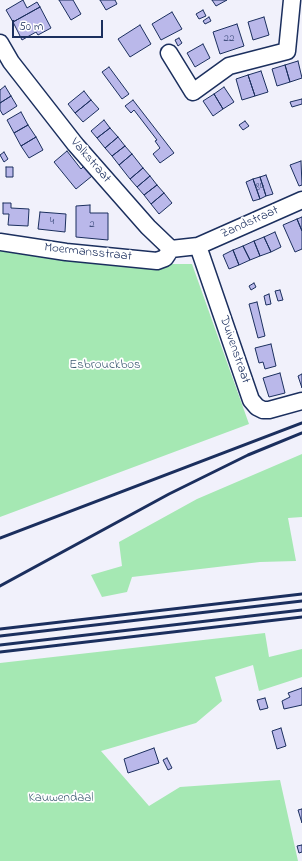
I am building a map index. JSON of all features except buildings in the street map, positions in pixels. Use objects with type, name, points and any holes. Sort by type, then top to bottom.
[{"type":"street","points":[[168,53],[193,92],[229,66],[287,51],[292,0]]},
{"type":"street","name":"Valkstraat","points":[[0,43],[11,62],[75,144],[148,227],[171,249]]},
{"type":"street","name":"Zandstraat","points":[[198,246],[302,200]]},
{"type":"street","name":"Moermansstraat","points":[[0,242],[66,252],[157,261],[165,258],[171,249]]},
{"type":"street","points":[[171,249],[198,246]]},
{"type":"street","name":"Duivenstraat","points":[[198,246],[251,400],[257,407],[263,410],[269,410],[302,401]]},
{"type":"green space","name":"Esbrouckbos","points":[[0,249],[164,264],[192,264],[249,424],[0,517]]},
{"type":"green space","points":[[302,454],[302,517],[288,518],[296,561],[260,562],[132,577],[127,592],[102,597],[91,575],[122,566],[119,542],[197,499]]},
{"type":"green space","name":"Kauwendaal","points":[[265,633],[269,657],[302,649],[302,677],[259,691],[253,665],[215,677],[222,701],[196,723],[101,751],[149,806],[180,787],[280,780],[298,861],[0,861],[0,663]]},
{"type":"railway","points":[[0,538],[302,423]]},
{"type":"railway","points":[[0,586],[169,494],[248,455],[302,433]]},
{"type":"railway","points":[[0,629],[302,594]]},
{"type":"railway","points":[[0,636],[302,601]]},
{"type":"railway","points":[[0,645],[302,610]]},
{"type":"railway","points":[[0,652],[302,617]]}]
